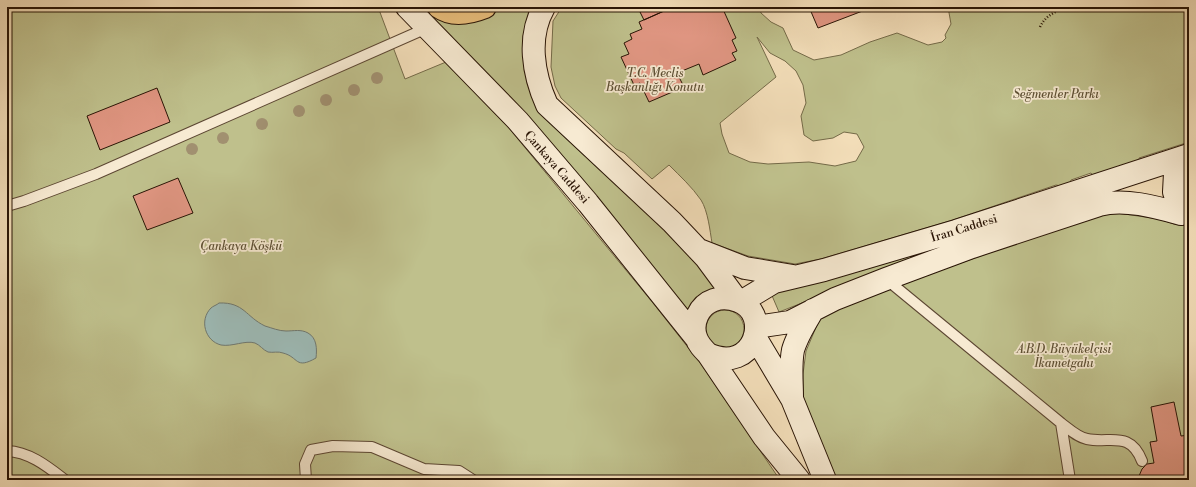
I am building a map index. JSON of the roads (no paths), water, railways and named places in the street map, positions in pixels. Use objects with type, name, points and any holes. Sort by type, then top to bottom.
[{"type":"main road","name":"Çankaya Caddesi","points":[[407,7],[518,121],[588,203],[702,346],[764,437],[799,480]]},
{"type":"main road","points":[[439,7],[454,13],[474,11],[485,7]]},
{"type":"main road","points":[[544,7],[539,17],[533,42],[538,83],[547,105],[672,222],[706,258],[739,301],[749,309],[754,317],[755,332],[751,345],[736,357],[722,359],[702,346],[694,327],[702,308],[711,301],[721,298],[731,298],[739,301]]},
{"type":"main road","name":"İran Caddesi","points":[[755,332],[790,322],[834,298],[972,247],[1108,202],[1146,206],[1181,214],[1174,192],[1175,173],[1189,155]]},
{"type":"main road","name":"İran Caddesi","points":[[739,301],[774,282],[824,270],[956,231],[1189,155]]},
{"type":"main road","points":[[698,250],[745,268],[796,276]]},
{"type":"main road","points":[[792,399],[794,350],[801,332],[813,310]]},
{"type":"main road","points":[[755,332],[792,399],[825,480]]},
{"type":"lane","points":[[7,206],[96,174],[428,28]]},
{"type":"lane","points":[[886,279],[1075,434],[1085,439],[1123,440],[1133,447],[1142,461]]},
{"type":"lane","points":[[1061,423],[1070,480]]},
{"type":"lane","points":[[306,480],[305,464],[311,450],[333,446],[372,447],[424,469],[459,471],[473,480]]},
{"type":"lane","points":[[7,451],[15,452],[40,461],[65,480]]},
{"type":"water","points":[[219,303],[227,303],[240,307],[265,326],[286,331],[300,331],[308,333],[315,341],[316,358],[301,363],[283,353],[268,352],[251,342],[230,345],[215,343],[208,335],[206,330],[205,318],[212,307]]},
{"type":"park label","name":"T.C. Meclis Başkanlığı Konutu","points":[[655,80]]},
{"type":"park label","name":"Seğmenler Parkı","points":[[1056,94]]},
{"type":"park label","name":"Çankaya Köşkü","points":[[241,246]]},
{"type":"park label","name":"A.B.D. Büyükelçisi İkametgahı","points":[[1064,356]]}]
